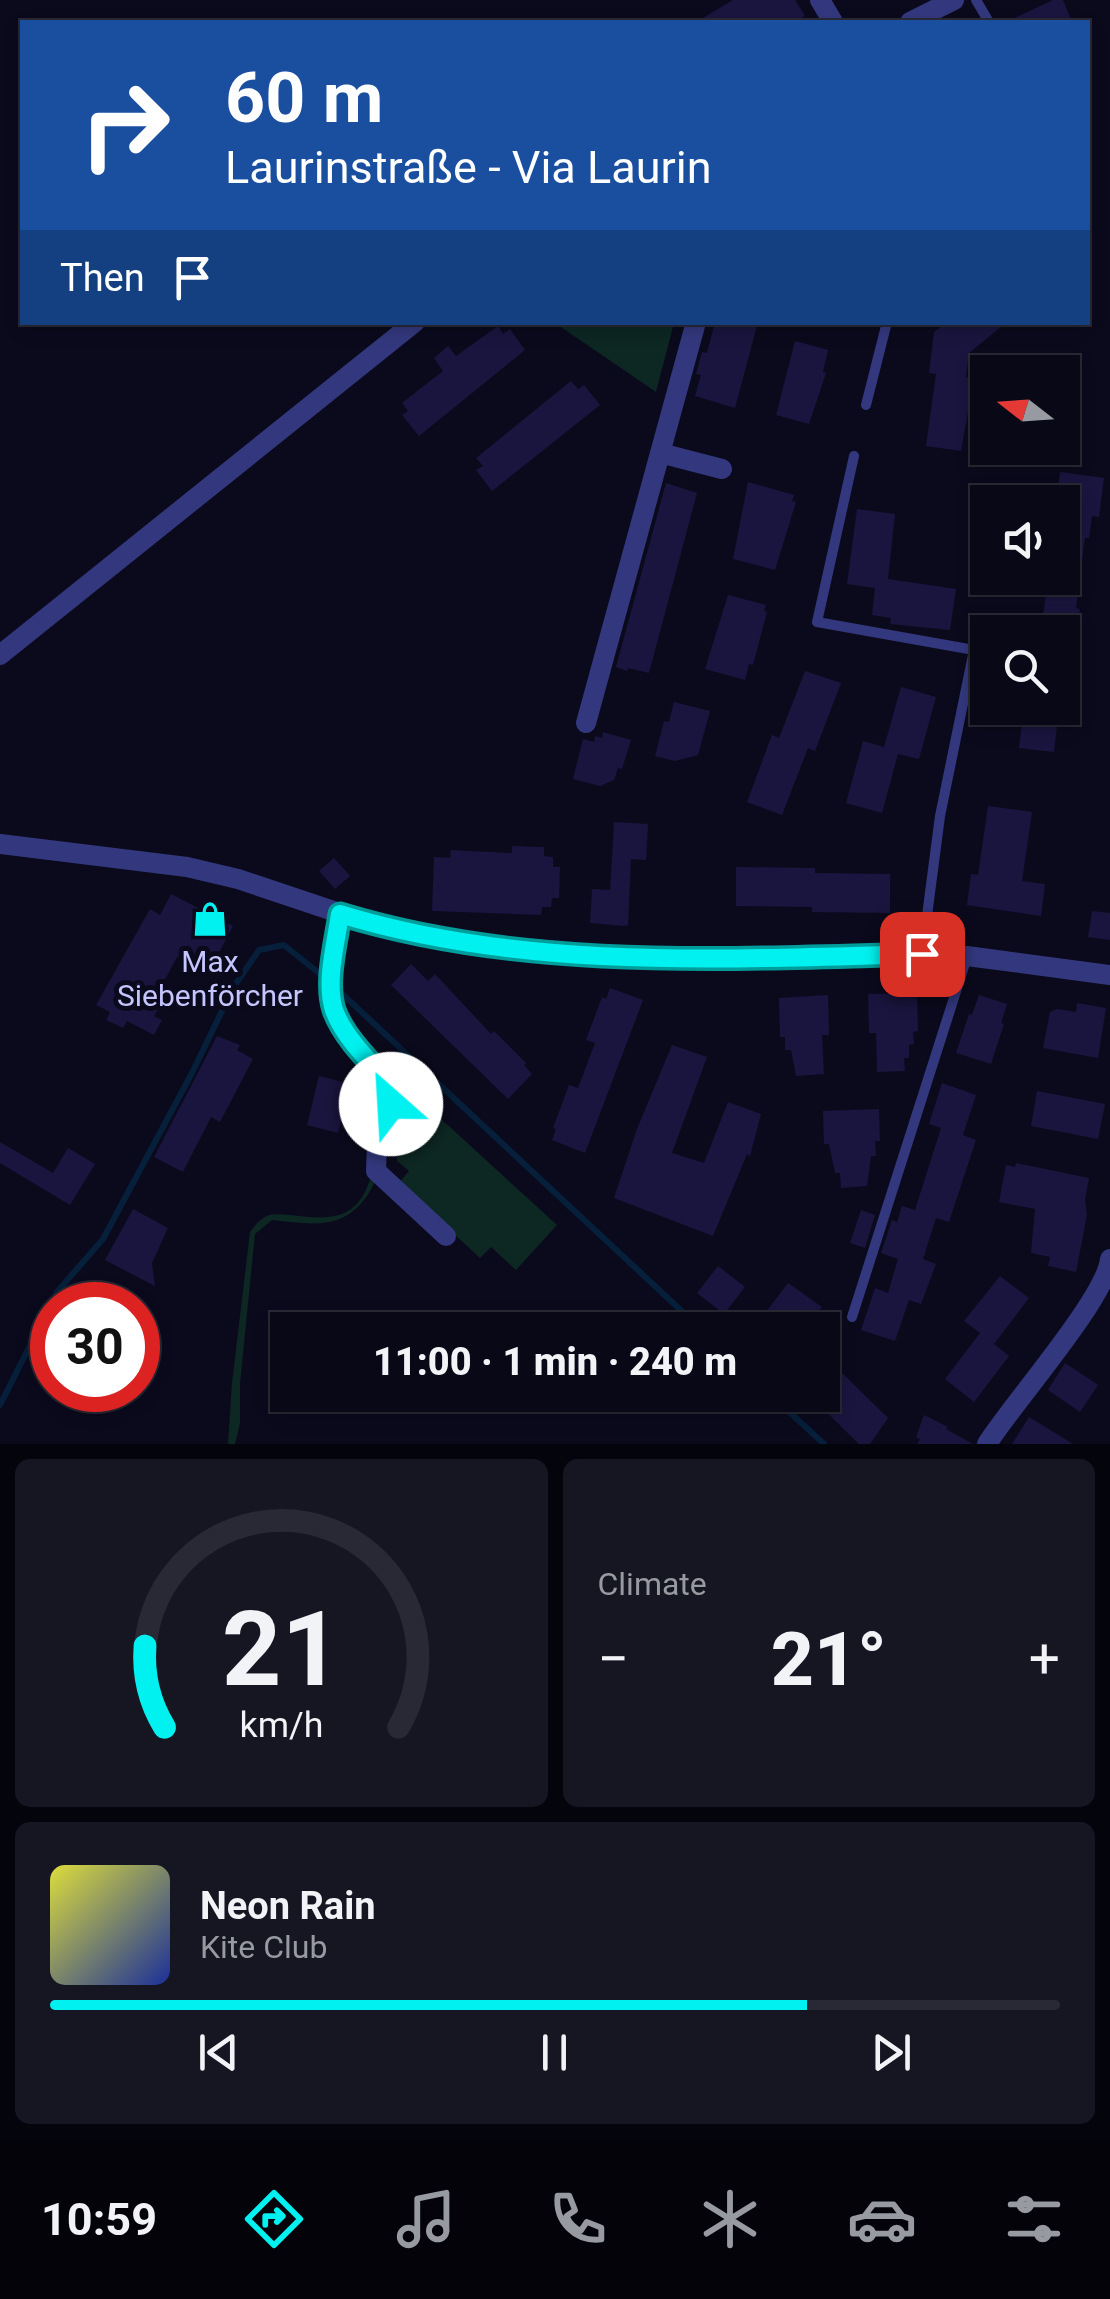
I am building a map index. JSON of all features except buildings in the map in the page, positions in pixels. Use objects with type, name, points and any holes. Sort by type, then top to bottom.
[{"type":"street","points":[[914,20],[954,0]]},
{"type":"street","points":[[0,655],[411,325]]},
{"type":"street","points":[[586,722],[695,325]]},
{"type":"street","points":[[660,453],[722,469]]},
{"type":"street","points":[[0,844],[187,866],[238,878],[390,930],[442,939],[608,956],[968,956],[1110,975]]},
{"type":"street","points":[[340,914],[331,997],[335,1014],[392,1086],[391,1104],[376,1143],[376,1171],[446,1236]]},
{"type":"street","points":[[987,1444],[1098,1294],[1110,1259]]},
{"type":"lane","points":[[866,405],[886,325]]},
{"type":"lane","points":[[854,456],[817,622],[974,650],[940,816],[922,954]]},
{"type":"lane","points":[[852,1317],[968,956]]},
{"type":"green space","points":[[558,325],[673,325],[656,392]]},
{"type":"green space","points":[[427,1106],[557,1225],[516,1270],[491,1247],[480,1258],[399,1183],[409,1171],[397,1161],[396,1151],[404,1121],[410,1126]]},
{"type":"green space","points":[[371,1176],[377,1177],[358,1207],[335,1221],[272,1220],[255,1234],[240,1384],[240,1423],[235,1444],[228,1444],[250,1232],[270,1215],[341,1214],[359,1202]]},
{"type":"waterway","points":[[0,1405],[57,1292],[103,1239],[233,988],[259,950],[284,945],[325,978]]},
{"type":"waterway","points":[[338,990],[683,1312]]},
{"type":"waterway","points":[[789,1412],[824,1444]]},
{"type":"place","name":"Max Siebenförcher","points":[[210,919]]},
{"type":"route","points":[[391,1104],[392,1086],[358,1048],[335,1014],[331,997],[340,914],[390,930],[460,942],[608,956],[922,954]]}]
